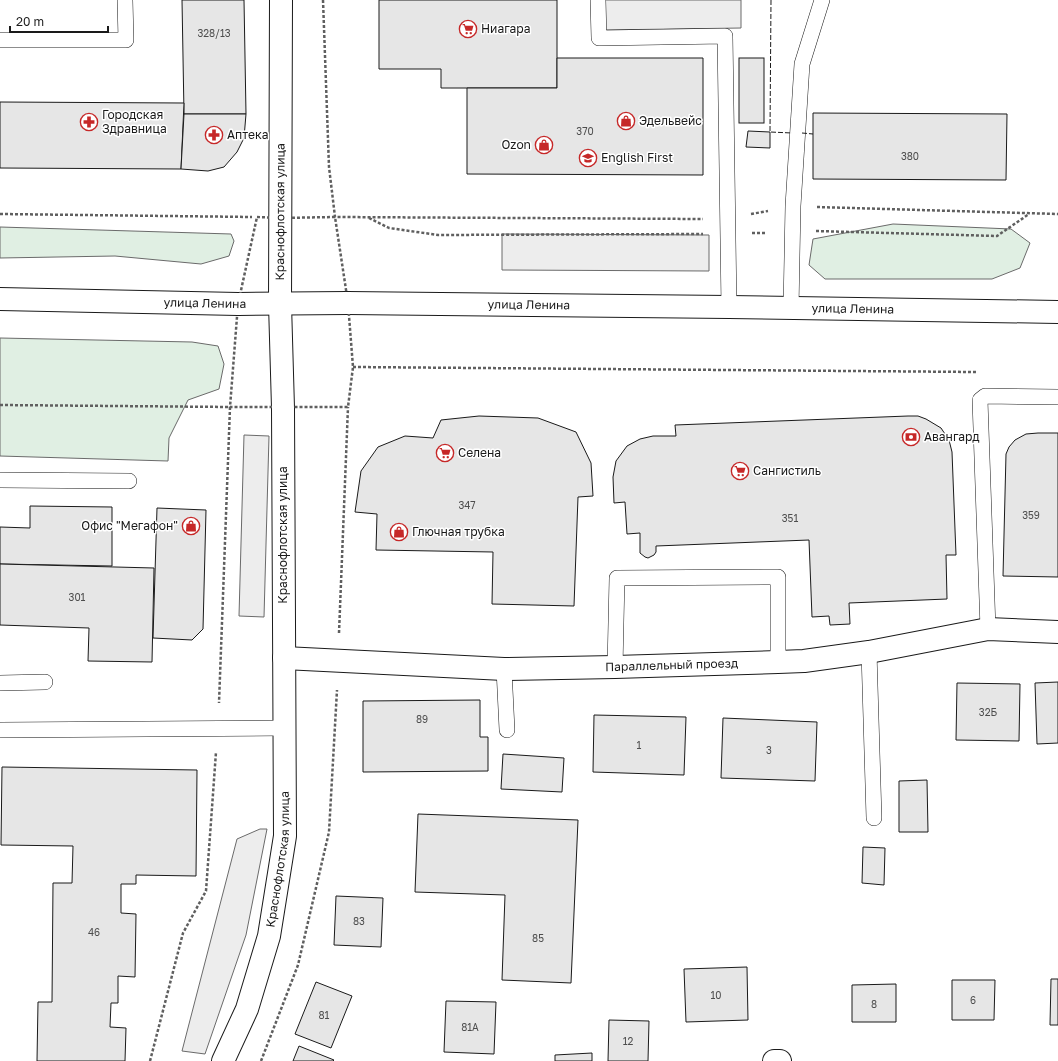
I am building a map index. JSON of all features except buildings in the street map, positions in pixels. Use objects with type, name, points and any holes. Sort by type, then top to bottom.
[{"type":"street","name":"Краснофлотская улица","points":[[223,1061],[247,1009],[269,936],[285,836],[283,408],[280,304],[281,0]]},
{"type":"street","name":"улица Ленина","points":[[0,299],[280,304],[729,307],[1058,312]]},
{"type":"street","name":"Параллельный проезд","points":[[284,658],[504,669],[778,662],[804,661],[869,652],[988,629],[1058,632]]},
{"type":"street","points":[[774,1061],[780,1061]]},
{"type":"lane","points":[[0,40],[126,40],[126,0]]},
{"type":"lane","points":[[598,0],[599,38],[725,36],[729,307]]},
{"type":"lane","points":[[791,308],[793,206],[802,64],[822,0]]},
{"type":"lane","points":[[988,629],[980,400],[985,396],[1058,397]]},
{"type":"lane","points":[[0,480],[130,481]]},
{"type":"lane","points":[[615,667],[617,578],[778,577],[778,662]]},
{"type":"lane","points":[[869,652],[874,818]]},
{"type":"lane","points":[[504,669],[507,730]]},
{"type":"lane","points":[[0,683],[45,682]]},
{"type":"lane","points":[[0,730],[284,728]]},
{"type":"path","points":[[323,0],[329,167],[336,217],[727,219],[793,206],[1058,214]]},
{"type":"path","points":[[0,214],[257,217]]},
{"type":"path","points":[[305,218],[324,218]]},
{"type":"path","points":[[353,367],[979,372]]},
{"type":"path","points":[[0,405],[230,407],[218,729],[206,891],[183,933],[150,1061]]},
{"type":"path","points":[[261,1061],[298,965],[328,832],[338,661],[348,407]]},
{"type":"green space","points":[[893,224],[1011,229],[1030,243],[1020,268],[992,279],[825,279],[809,265],[813,239]]},
{"type":"green space","points":[[0,227],[231,234],[234,241],[229,256],[201,264],[115,256],[0,258]]},
{"type":"green space","points":[[0,338],[192,342],[218,346],[224,364],[219,389],[188,400],[169,438],[168,461],[0,456]]},
{"type":"shaded area","points":[[604,0],[741,0],[741,28],[604,30]]},
{"type":"shaded area","points":[[502,234],[709,235],[709,271],[502,270]]},
{"type":"shaded area","points":[[244,435],[269,436],[264,617],[239,616]]},
{"type":"shaded area","points":[[260,829],[267,829],[246,935],[205,1054],[182,1051],[237,839]]},
{"type":"fence","points":[[771,0],[770,132],[792,133]]},
{"type":"fence","points":[[802,133],[813,134]]},
{"type":"place","name":"Ниагара","points":[[468,29]]},
{"type":"place","name":"Эдельвейс","points":[[626,121]]},
{"type":"place","name":"Городская Здравница","points":[[89,122]]},
{"type":"place","name":"Аптека","points":[[214,135]]},
{"type":"place","name":"Ozon","points":[[544,145]]},
{"type":"place","name":"English First","points":[[588,158]]},
{"type":"place","name":"Авангард","points":[[911,437]]},
{"type":"place","name":"Селена","points":[[445,453]]},
{"type":"place","name":"Сангистиль","points":[[740,471]]},
{"type":"place","name":"Офис \"Мегафон\"","points":[[191,526]]},
{"type":"place","name":"Глючная трубка","points":[[399,532]]}]
